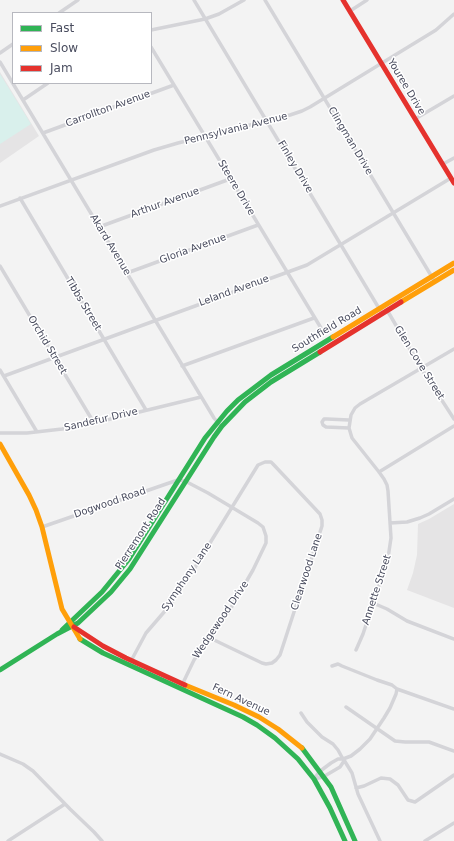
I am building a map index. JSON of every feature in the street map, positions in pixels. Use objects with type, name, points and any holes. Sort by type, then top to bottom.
[{"type":"main road","name":"Youree Drive","points":[[343,0],[453,180]]},
{"type":"main road","name":"Southfield Road","points":[[252,392],[265,379],[454,263]]},
{"type":"main road","name":"Southfield Road","points":[[220,424],[238,400],[296,367],[454,270]]},
{"type":"main road","points":[[327,341],[330,346]]},
{"type":"main road","points":[[293,362],[296,367]]},
{"type":"main road","name":"Pierremont Road","points":[[0,670],[89,614],[112,592],[130,569],[134,557],[168,497],[205,438],[220,424]]},
{"type":"main road","name":"Pierremont Road","points":[[134,557],[174,500],[220,424]]},
{"type":"main road","name":"Fern Avenue","points":[[0,444],[32,501],[42,527],[62,609],[79,638],[103,653],[183,683],[214,698],[234,705],[259,717],[273,726],[304,750],[315,764],[330,787],[355,841]]},
{"type":"main road","points":[[168,497],[174,500]]},
{"type":"main road","name":"Fern Avenue","points":[[130,663],[180,689],[229,710],[257,725],[275,738],[294,754],[314,779],[330,808],[345,841]]},
{"type":"street","points":[[60,12],[78,0]]},
{"type":"street","name":"Finley Drive","points":[[194,0],[341,244],[382,307]]},
{"type":"street","points":[[152,30],[205,19],[219,14],[244,0]]},
{"type":"street","name":"Clingman Drive","points":[[265,0],[435,282]]},
{"type":"street","points":[[350,11],[368,0]]},
{"type":"street","name":"Pennsylvania Avenue","points":[[0,206],[154,150],[295,114],[310,107],[436,30],[454,14]]},
{"type":"street","points":[[0,53],[12,45]]},
{"type":"street","name":"Steere Drive","points":[[152,49],[321,328]]},
{"type":"street","name":"Akard Avenue","points":[[0,62],[12,82]]},
{"type":"street","name":"Akard Avenue","points":[[13,84],[182,366],[214,418],[220,424]]},
{"type":"street","points":[[23,100],[47,84]]},
{"type":"street","name":"Carrollton Avenue","points":[[43,133],[174,85]]},
{"type":"street","points":[[415,119],[454,96]]},
{"type":"street","points":[[443,164],[454,158]]},
{"type":"street","name":"Arthur Avenue","points":[[100,228],[230,179]]},
{"type":"street","name":"Leland Avenue","points":[[4,376],[307,265],[393,213],[453,180]]},
{"type":"street","name":"Tibbs Street","points":[[20,198],[146,410]]},
{"type":"street","name":"Gloria Avenue","points":[[127,273],[258,225]]},
{"type":"street","name":"Orchid Street","points":[[0,266],[94,423]]},
{"type":"street","name":"Glen Cove Street","points":[[382,307],[454,419]]},
{"type":"street","points":[[182,366],[314,318]]},
{"type":"street","points":[[350,420],[324,419],[322,422],[326,427],[349,428],[354,410],[360,404],[454,349]]},
{"type":"street","points":[[0,370],[37,432]]},
{"type":"street","name":"Sandefur Drive","points":[[0,433],[62,430],[201,397]]},
{"type":"street","points":[[379,472],[454,426]]},
{"type":"street","name":"Annette Street","points":[[349,428],[355,443],[384,479],[388,491],[390,523],[389,553],[356,650]]},
{"type":"street","name":"Clearwood Lane","points":[[210,638],[262,663],[270,663],[276,660],[280,655],[322,526],[322,518],[320,514],[274,464],[269,462],[258,465],[232,507]]},
{"type":"street","points":[[178,480],[185,481],[232,507]]},
{"type":"street","name":"Dogwood Road","points":[[42,527],[178,480]]},
{"type":"street","points":[[390,523],[407,522],[420,518],[454,499]]},
{"type":"street","name":"Wedgewood Drive","points":[[180,689],[194,660],[234,602],[258,562],[266,540],[264,529],[258,523],[232,507]]},
{"type":"street","name":"Symphony Lane","points":[[130,663],[146,633],[175,598],[232,507]]},
{"type":"street","points":[[373,603],[407,622],[454,639]]},
{"type":"street","points":[[332,666],[338,664],[392,685],[397,689],[454,709]]},
{"type":"street","points":[[314,779],[319,772],[338,759],[351,756],[370,739],[390,708],[397,689]]},
{"type":"street","points":[[346,707],[395,741],[429,742],[454,751]]},
{"type":"street","points":[[301,713],[307,722],[338,750],[352,774],[358,794],[380,841]]},
{"type":"street","points":[[0,754],[27,766],[35,772],[102,841]]},
{"type":"street","points":[[314,779],[323,777],[340,767],[343,763],[343,759]]},
{"type":"street","points":[[356,788],[381,778],[390,779],[398,785],[408,800],[415,802],[454,776]]},
{"type":"street","points":[[8,841],[65,804]]},
{"type":"street","points":[[425,841],[454,823]]},
{"type":"shaded area","points":[[0,72],[39,136],[0,163]]},
{"type":"shaded area","points":[[454,504],[454,608],[407,590],[417,555],[418,524]]},
{"type":"green space","points":[[0,74],[31,124],[0,144]]},
{"type":"traffic: fast","points":[[62,630],[102,592],[129,559],[205,438],[227,411],[238,400],[271,375],[333,337]]},
{"type":"traffic: fast","points":[[0,670],[57,634],[78,623],[111,592],[130,569],[222,426],[245,402],[271,382],[320,352]]},
{"type":"traffic: fast","points":[[80,639],[103,653],[243,717],[275,738],[298,759],[314,779],[330,808],[345,841]]},
{"type":"traffic: fast","points":[[302,748],[331,787],[355,841]]},
{"type":"traffic: slow","points":[[333,337],[454,263]]},
{"type":"traffic: slow","points":[[401,302],[454,270]]},
{"type":"traffic: slow","points":[[0,444],[36,510],[42,527],[62,609],[80,639]]},
{"type":"traffic: slow","points":[[185,685],[259,717],[278,729],[302,748]]},
{"type":"traffic: jam","points":[[343,0],[454,183]]},
{"type":"traffic: jam","points":[[320,352],[401,302]]},
{"type":"traffic: jam","points":[[74,627],[103,646],[185,685]]}]
